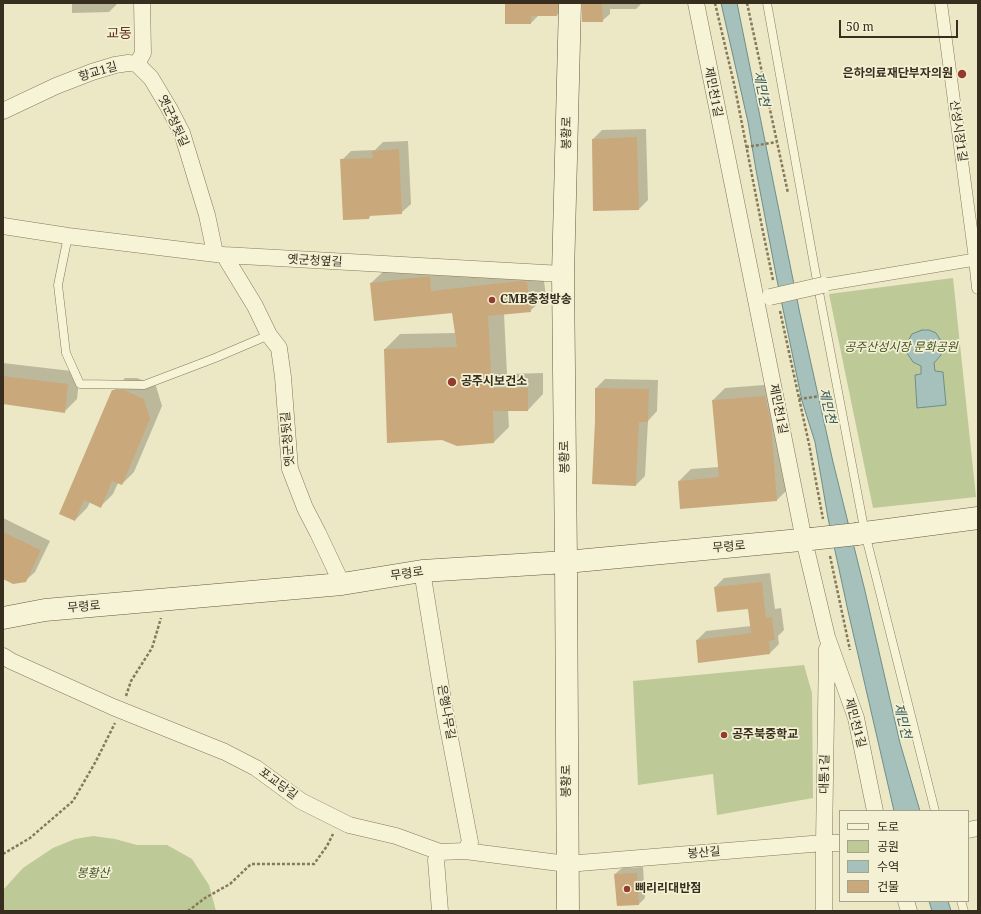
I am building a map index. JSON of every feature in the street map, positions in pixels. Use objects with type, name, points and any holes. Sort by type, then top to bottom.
[{"type":"main road","name":"봉황로","points":[[568,911],[563,274],[570,3]]},
{"type":"main road","points":[[861,534],[978,518]]},
{"type":"main road","name":"무령로","points":[[3,618],[45,610],[342,584],[422,571],[566,562],[813,534],[861,534]]},
{"type":"street","points":[[137,64],[143,53],[142,3]]},
{"type":"street","name":"제민천1길","points":[[696,3],[770,297],[813,534],[827,637],[856,718],[875,810]]},
{"type":"street","name":"산성시장1길","points":[[941,3],[977,259],[978,288]]},
{"type":"street","name":"향교1길","points":[[3,111],[56,86],[92,72],[115,65],[128,63],[137,64]]},
{"type":"street","name":"옛군청뒷길","points":[[137,64],[151,78],[169,108],[182,134],[219,254],[255,306],[269,335],[279,348],[284,384],[290,469],[305,508],[342,584]]},
{"type":"street","name":"옛군청옆길","points":[[3,226],[68,236],[219,254],[563,274]]},
{"type":"street","points":[[770,297],[823,285],[977,259]]},
{"type":"street","name":"은행나무길","points":[[422,571],[445,712],[470,842],[465,851]]},
{"type":"street","name":"대통1길","points":[[824,911],[827,637]]},
{"type":"street","name":"포교당길","points":[[3,656],[11,661],[122,710],[225,752],[256,768],[301,801],[349,825],[396,836],[440,852],[465,851],[567,864]]},
{"type":"street","name":"봉산길","points":[[567,864],[839,843]]},
{"type":"street","points":[[440,852],[436,860],[440,911]]},
{"type":"lane","points":[[767,3],[861,534],[935,810]]},
{"type":"lane","points":[[68,236],[58,285],[66,353],[80,384],[144,385],[215,358],[269,335]]},
{"type":"path","points":[[715,3],[735,88],[770,297],[799,399],[809,444],[813,534]]},
{"type":"path","points":[[746,147],[777,142]]},
{"type":"path","points":[[799,399],[829,394]]},
{"type":"path","points":[[829,552],[850,652]]},
{"type":"path","points":[[3,854],[30,838],[73,801],[96,761],[122,710],[131,681],[152,648],[162,615]]},
{"type":"path","points":[[188,911],[205,898],[230,884],[252,864],[314,864],[327,846],[336,829]]},
{"type":"green space","name":"공주산성시장 문화공원","points":[[953,278],[976,497],[873,508],[829,294]]},
{"type":"green space","name":"공주북중학교","points":[[804,665],[812,693],[813,798],[717,815],[713,774],[638,785],[633,681]]},
{"type":"green space","name":"봉황산","points":[[93,836],[115,839],[137,845],[167,845],[192,859],[209,885],[216,911],[3,911],[3,890],[23,868],[53,848],[75,839]]},
{"type":"water","name":"제민천","points":[[721,3],[737,3],[800,314],[833,462],[865,591],[900,743],[920,810],[894,810],[828,518],[815,442],[802,401],[777,280],[748,122]]},
{"type":"water","points":[[922,330],[929,330],[936,333],[941,341],[941,355],[934,363],[935,371],[943,372],[946,405],[917,408],[915,375],[921,374],[921,366],[913,362],[907,353],[907,343],[912,334]]},
{"type":"water","points":[[929,902],[948,902],[951,911],[932,911]]},
{"type":"building","points":[[505,3],[558,3],[557,16],[531,16],[531,24],[505,24]]},
{"type":"building","points":[[582,3],[602,3],[603,22],[582,22]]},
{"type":"building","points":[[637,137],[639,210],[593,211],[592,139]]},
{"type":"building","points":[[399,149],[402,214],[369,216],[369,219],[343,220],[340,159],[373,158],[372,151]]},
{"type":"building","points":[[430,276],[431,291],[520,281],[527,282],[531,312],[488,316],[492,388],[528,388],[528,411],[493,411],[494,443],[457,446],[442,440],[387,443],[384,349],[457,347],[452,313],[374,321],[370,283]]},
{"type":"building","points":[[3,376],[68,384],[65,413],[3,404]]},
{"type":"building","points":[[595,388],[649,389],[648,422],[639,422],[636,486],[592,484]]},
{"type":"building","points":[[112,390],[124,390],[144,399],[150,419],[122,485],[112,481],[101,508],[84,500],[75,521],[59,514]]},
{"type":"building","points":[[765,396],[771,422],[777,501],[680,509],[678,481],[719,477],[712,400]]},
{"type":"building","points":[[3,532],[41,550],[26,582],[13,584],[3,579]]},
{"type":"building","points":[[762,582],[766,618],[772,617],[775,640],[769,641],[770,654],[698,663],[696,640],[751,633],[748,609],[717,612],[714,587]]},
{"type":"building","name":"삐리리대반점","points":[[637,873],[639,905],[617,906],[614,874]]},
{"type":"place","name":"은하의료재단부자의원","points":[[962,74]]},
{"type":"place","name":"CMB충청방송","points":[[492,300]]},
{"type":"place","name":"공주시보건소","points":[[452,382]]},
{"type":"place","name":"공주북중학교","points":[[724,735]]},
{"type":"place","name":"삐리리대반점","points":[[627,889]]},
{"type":"district","name":"교동","points":[[119,34]]}]
